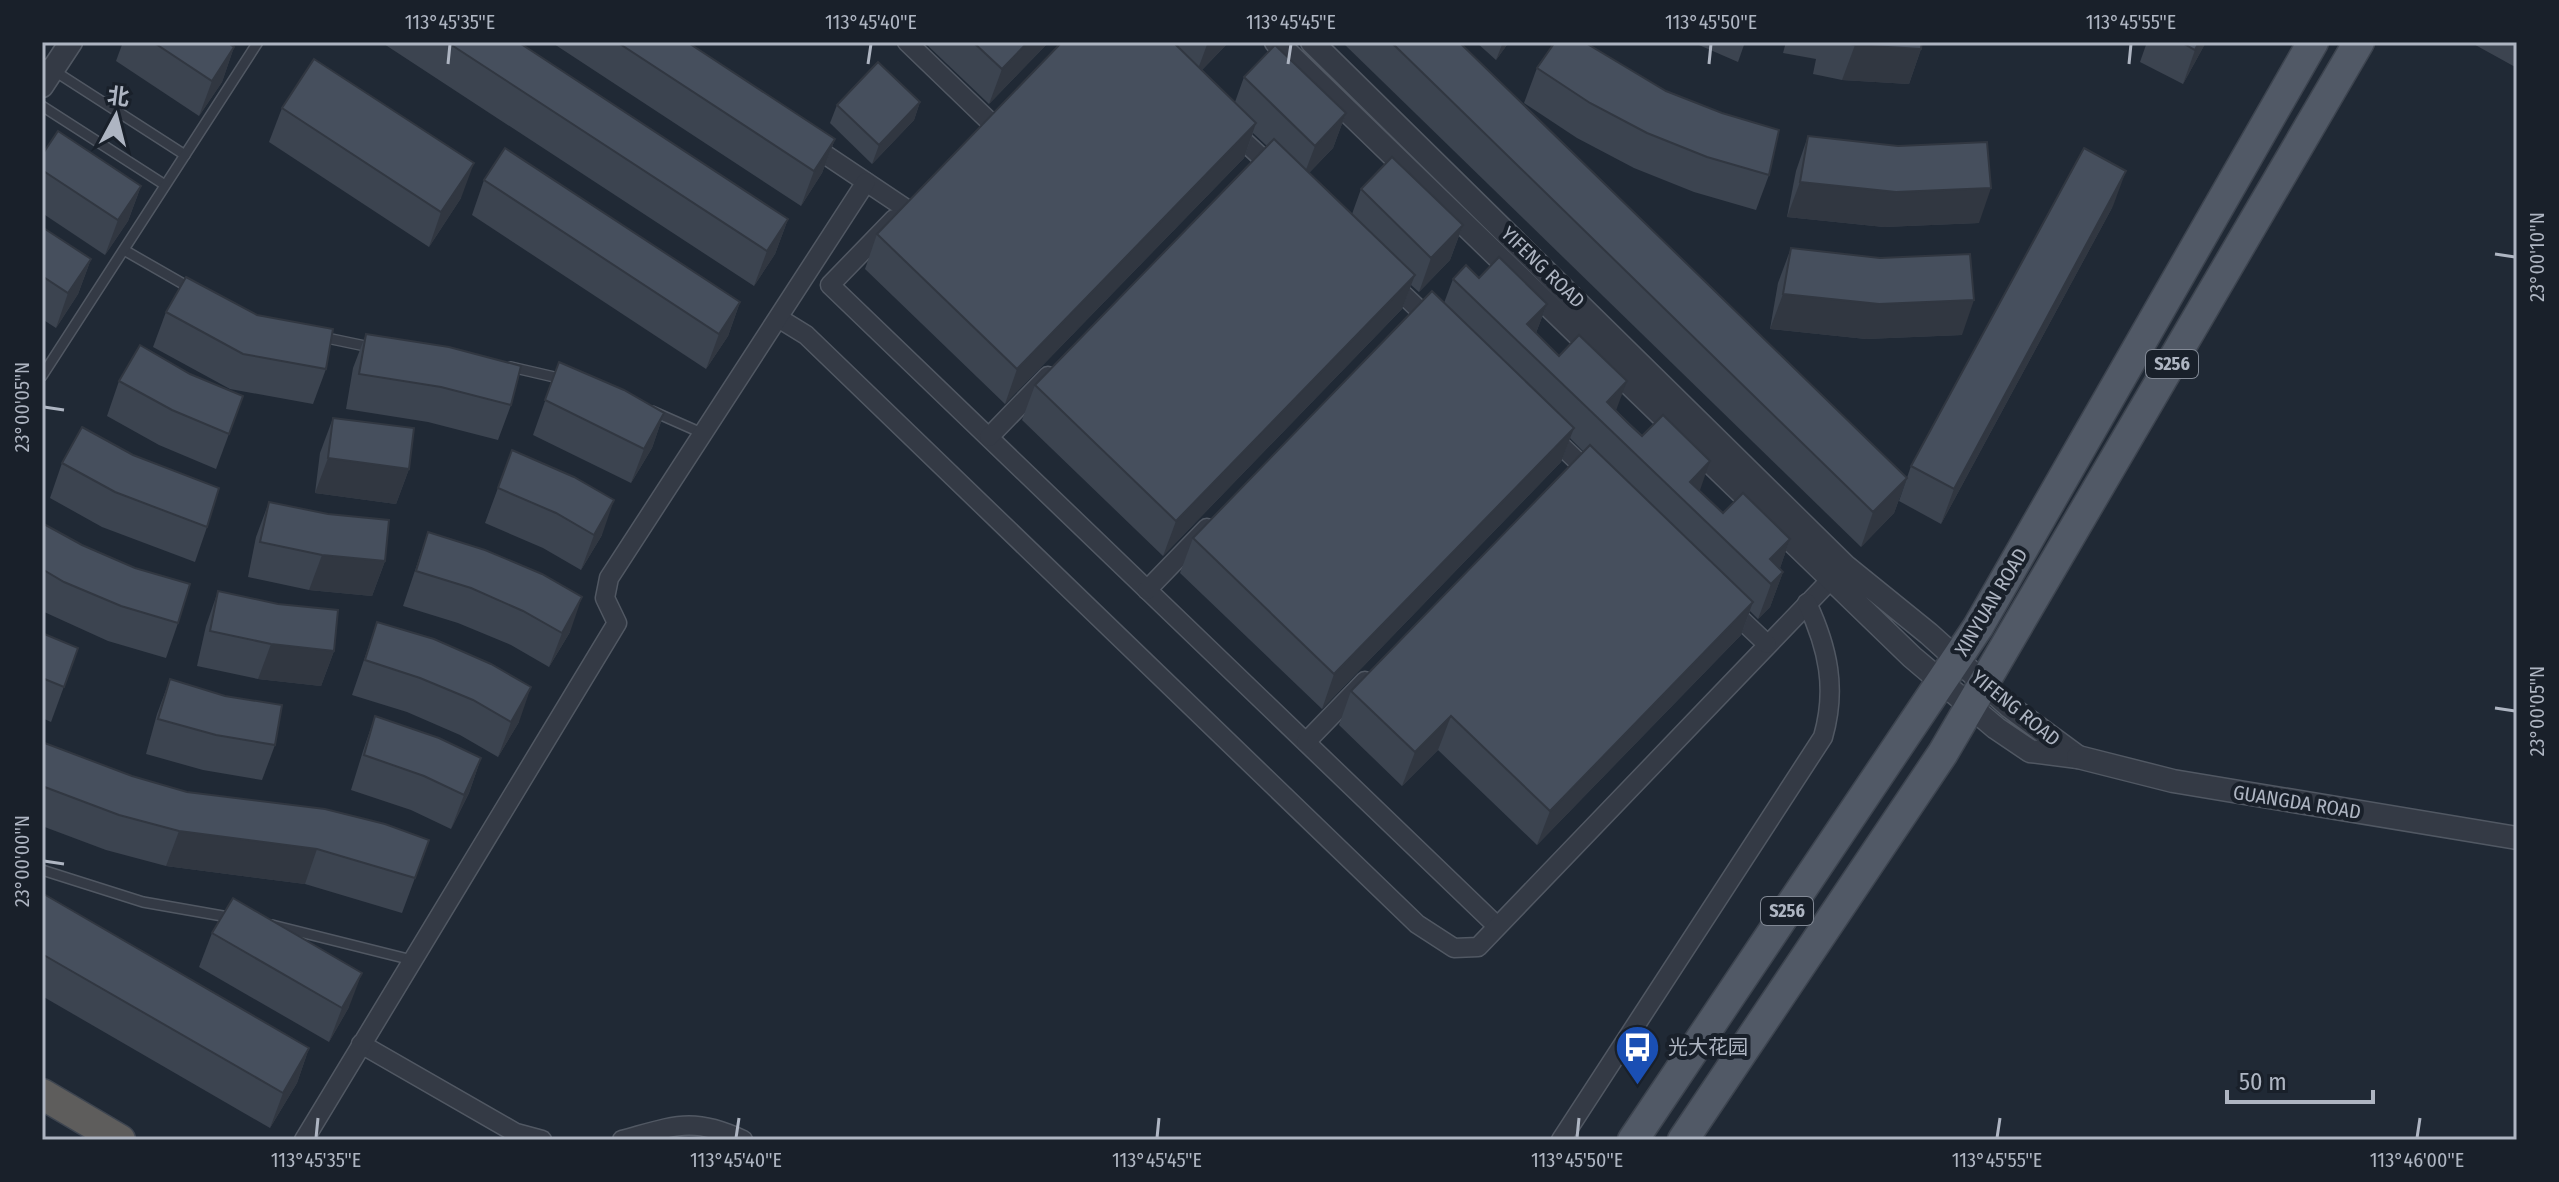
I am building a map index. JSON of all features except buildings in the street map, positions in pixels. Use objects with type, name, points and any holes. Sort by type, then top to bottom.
[{"type":"highway","points":[[42,1094],[120,1140]]},
{"type":"main road","name":"XINYUAN ROAD","points":[[1633,1140],[1949,671],[2313,42]]},
{"type":"main road","name":"XINYUAN ROAD","points":[[1683,1140],[1978,696],[2359,42]]},
{"type":"street","points":[[45,73],[71,42]]},
{"type":"street","points":[[907,42],[994,116],[972,138]]},
{"type":"street","name":"YIFENG ROAD","points":[[1276,42],[1837,573],[1978,696],[2078,757]]},
{"type":"street","name":"YIFENG ROAD","points":[[1312,42],[1837,573]]},
{"type":"street","points":[[1215,114],[1255,163],[1283,179]]},
{"type":"street","points":[[801,138],[866,182],[910,203],[830,285],[1497,926]]},
{"type":"street","points":[[304,1140],[617,623],[605,598],[609,578],[780,319],[866,182]]},
{"type":"street","points":[[1374,266],[1414,315],[1442,331]]},
{"type":"street","points":[[780,319],[806,335],[1417,924],[1454,948],[1478,947],[1837,573]]},
{"type":"street","points":[[989,437],[1065,359]]},
{"type":"street","points":[[1533,418],[1572,468],[1600,483]]},
{"type":"street","points":[[1147,590],[1223,511]]},
{"type":"street","points":[[1712,591],[1767,644]]},
{"type":"street","points":[[1561,1140],[1823,737],[1831,709],[1830,670],[1821,634],[1807,603]]},
{"type":"street","points":[[1306,742],[1382,664]]},
{"type":"street","name":"GUANGDA ROAD","points":[[2078,757],[2173,781],[2517,838]]},
{"type":"street","points":[[361,1044],[516,1133],[542,1140]]},
{"type":"street","points":[[622,1140],[676,1126],[706,1124],[743,1140]]},
{"type":"lane","points":[[42,376],[258,42]]},
{"type":"lane","points":[[45,73],[185,155]]},
{"type":"lane","points":[[42,106],[165,185]]},
{"type":"lane","points":[[124,250],[201,293]]},
{"type":"lane","points":[[311,334],[383,349]]},
{"type":"lane","points":[[492,364],[570,382]]},
{"type":"lane","points":[[645,408],[704,434]]},
{"type":"lane","points":[[42,870],[143,902],[245,919]]},
{"type":"lane","points":[[259,922],[412,960]]},
{"type":"place","name":"光大花园","points":[[1637,1086]]}]
